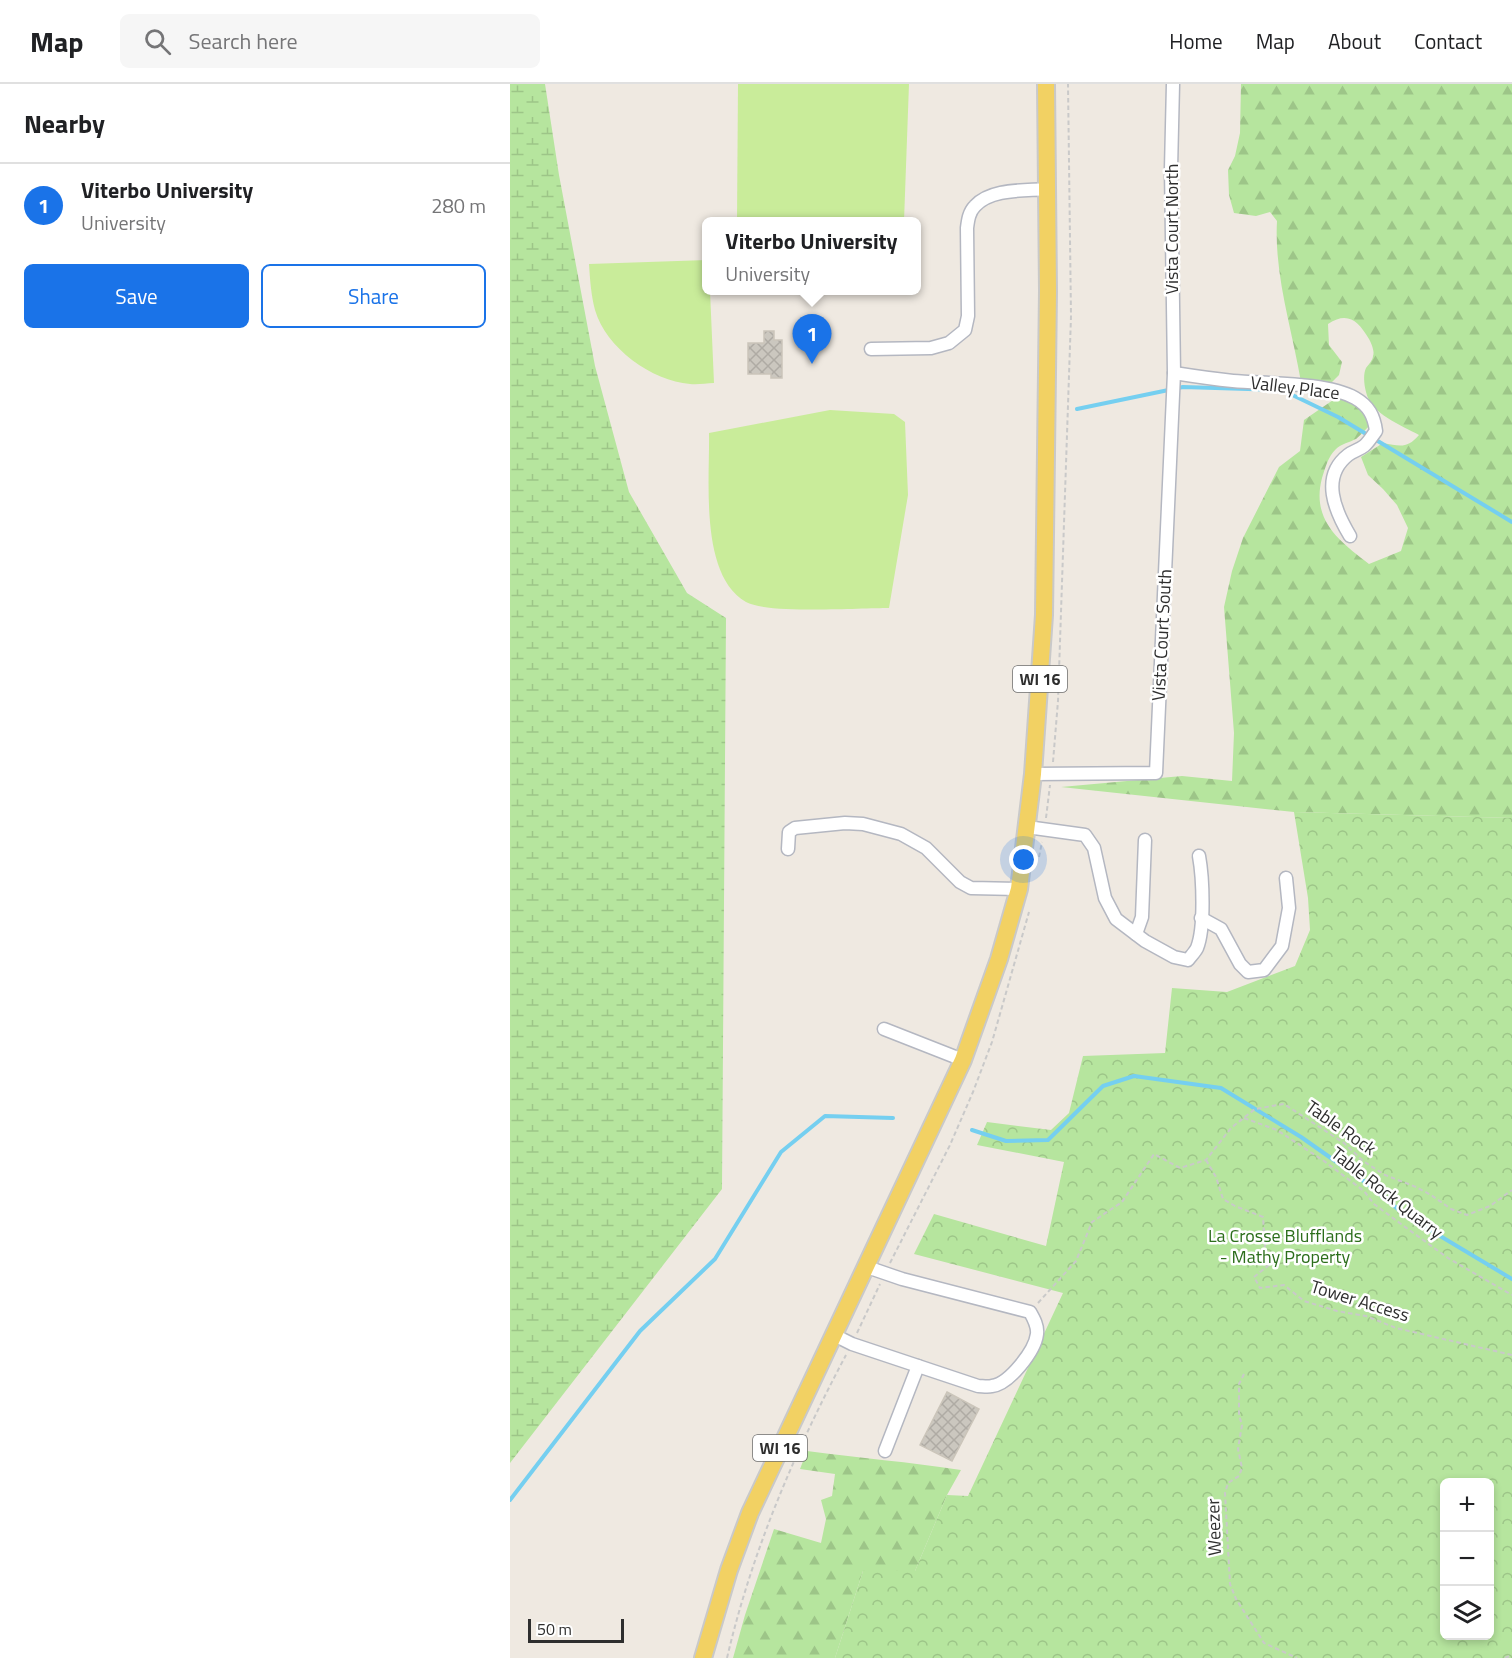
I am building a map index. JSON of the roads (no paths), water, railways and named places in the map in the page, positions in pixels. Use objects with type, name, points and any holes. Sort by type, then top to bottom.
[{"type":"main road","name":"WI 16","points":[[703,1658],[729,1570],[750,1513],[963,1060],[999,959],[1019,889],[1033,774],[1044,615],[1048,291],[1046,84]]},
{"type":"street","name":"Vista Court North","points":[[1173,84],[1171,169],[1174,373]]},
{"type":"street","points":[[871,349],[931,348],[957,338],[968,323],[968,228],[973,207],[999,194],[1047,189]]},
{"type":"street","name":"Valley Place","points":[[1174,373],[1230,381],[1312,387],[1340,392],[1363,404],[1371,412],[1376,431],[1365,445],[1338,466],[1332,481],[1333,501],[1337,515],[1350,536]]},
{"type":"street","name":"Vista Court South","points":[[1033,774],[1156,773],[1174,373]]},
{"type":"street","points":[[788,849],[789,832],[795,828],[845,823],[863,824],[901,834],[926,848],[960,882],[971,888],[1019,889]]},
{"type":"street","points":[[1027,827],[1085,836],[1094,848],[1105,898],[1116,919],[1174,957],[1188,960],[1197,948],[1201,918],[1203,876],[1199,856]]},
{"type":"street","points":[[1136,934],[1142,917],[1145,840]]},
{"type":"street","points":[[1201,918],[1221,929],[1240,964],[1248,972],[1264,970],[1282,946],[1289,908],[1286,878]]},
{"type":"street","points":[[884,1029],[963,1060]]},
{"type":"street","points":[[834,1335],[852,1344],[978,1386],[993,1386],[1006,1381],[1030,1351],[1037,1335],[1036,1323],[1030,1312],[867,1267]]},
{"type":"street","points":[[885,1451],[918,1366]]},
{"type":"waterway","points":[[1077,409],[1183,387],[1282,390],[1338,417],[1512,522]]},
{"type":"waterway","points":[[972,1130],[1006,1141],[1048,1140],[1103,1086],[1134,1076],[1221,1088],[1301,1137],[1365,1182],[1405,1215],[1512,1279]]},
{"type":"waterway","points":[[510,1500],[640,1331],[715,1259],[781,1152],[825,1116],[893,1118]]},
{"type":"place","name":"Viterbo University","points":[[812,364]]},
{"type":"park label","name":"La Crosse Blufflands - Mathy Property","points":[[1285,1246]]}]
